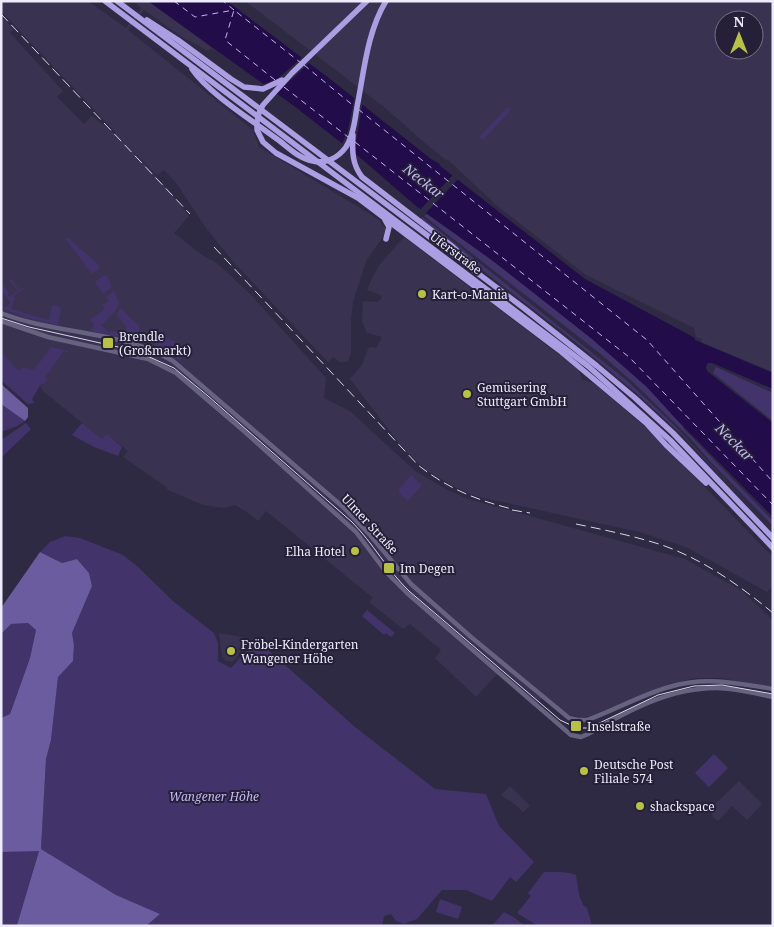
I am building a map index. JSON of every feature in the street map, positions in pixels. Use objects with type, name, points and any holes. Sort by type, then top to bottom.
[{"type":"highway","name":"Uferstraße","points":[[105,1],[588,366],[657,428],[773,548]]},
{"type":"highway","name":"Uferstraße","points":[[117,1],[586,357],[636,398],[673,433],[773,538]]},
{"type":"highway","points":[[367,1],[292,73],[262,105],[257,117],[257,130],[261,139],[276,154],[343,189],[378,212],[590,374],[646,423],[706,483],[715,487]]},
{"type":"highway","points":[[386,1],[370,39],[354,123],[352,152],[355,166],[362,177],[375,188],[453,247],[476,268],[478,274]]},
{"type":"highway","points":[[130,11],[178,40],[231,79],[251,88],[264,88],[276,84],[292,73]]},
{"type":"highway","points":[[188,63],[197,77],[221,97],[309,160],[327,161],[340,154],[346,148],[354,123]]},
{"type":"highway","points":[[378,212],[388,225],[389,232],[386,239],[397,232],[407,234]]},
{"type":"street","name":"Ulmer Straße","points":[[1,313],[29,322],[139,345],[166,357],[187,371],[343,507],[370,535],[411,584],[569,718],[581,721],[589,719],[668,687],[688,683],[719,681],[773,689]]},
{"type":"street","name":"Ulmer Straße","points":[[1,321],[48,337],[157,363],[176,373],[356,532],[386,572],[407,593],[571,735],[581,737],[639,707],[689,690],[718,688],[773,697]]},
{"type":"shaded area","points":[[1,1],[88,1],[126,28],[141,8],[134,1],[148,1],[212,48],[208,51],[182,37],[144,10],[128,30],[253,130],[259,147],[378,219],[386,229],[383,237],[366,261],[353,302],[351,352],[348,362],[340,362],[333,357],[328,362],[236,265],[206,228],[177,184],[164,170],[157,175],[129,147],[189,216],[174,233],[202,255],[217,263],[251,295],[326,378],[324,398],[350,411],[414,470],[447,490],[468,499],[685,559],[742,591],[773,620],[773,687],[720,678],[696,678],[669,684],[581,718],[566,714],[544,696],[534,707],[497,674],[476,697],[435,658],[441,650],[410,624],[403,629],[369,602],[373,598],[266,511],[258,521],[235,505],[224,508],[203,505],[168,490],[123,457],[128,451],[107,434],[103,440],[43,391],[39,384],[19,375],[1,357],[1,16],[14,29],[10,33],[63,91],[57,97],[84,124],[92,116],[116,133],[1,11]]},
{"type":"shaded area","points":[[245,1],[773,1],[773,372],[701,342],[702,339],[696,337],[694,328],[586,275],[495,204],[447,159],[384,107]]},
{"type":"shaded area","points":[[404,237],[578,369],[582,380],[594,383],[652,433],[773,557],[773,586],[767,592],[686,547],[639,532],[475,496],[451,485],[426,470],[402,447],[350,379],[362,365],[368,349],[370,347],[376,348],[382,337],[367,333],[362,321],[363,302],[378,302],[382,297],[367,290],[380,264]]},
{"type":"shaded area","points":[[1,384],[28,408],[28,417],[25,421],[1,404]]},
{"type":"shaded area","points":[[40,552],[62,563],[77,559],[89,573],[92,586],[72,633],[74,645],[73,661],[58,677],[51,740],[46,759],[41,849],[116,895],[160,914],[146,926],[15,926],[17,925],[39,851],[1,852],[1,718],[10,714],[30,658],[36,630],[28,623],[11,624],[1,634],[1,608]]},
{"type":"shaded area","name":"Fröbel-Kindergarten Wangener Höhe","points":[[219,633],[242,637],[247,644],[233,662],[226,661],[222,657]]},
{"type":"shaded area","points":[[739,781],[762,804],[747,820],[732,806],[718,821],[713,817],[711,808]]},
{"type":"shaded area","points":[[510,786],[530,806],[523,812],[501,795]]},
{"type":"green space","points":[[508,107],[511,110],[483,140],[479,137]]},
{"type":"green space","points":[[427,214],[538,296],[618,362],[659,400],[683,428],[773,521],[773,526],[693,441],[634,383],[602,355],[424,216]]},
{"type":"green space","points":[[422,217],[625,379],[672,423],[773,531],[683,436],[635,392],[573,340],[482,270],[460,249],[420,220]]},
{"type":"green space","points":[[65,238],[68,238],[99,265],[99,269],[92,274]]},
{"type":"green space","points":[[103,276],[107,276],[112,287],[103,294],[95,282]]},
{"type":"green space","points":[[12,279],[19,290],[27,286],[13,296],[15,297],[11,309],[49,320],[52,306],[54,305],[61,308],[58,325],[27,318],[3,309],[11,303],[1,290],[1,285],[9,293],[7,294],[9,297],[18,291],[10,280]]},
{"type":"green space","points":[[114,291],[119,303],[115,312],[101,325],[109,333],[111,331],[124,333],[127,327],[117,316],[121,308],[139,325],[139,332],[133,338],[128,339],[90,331],[94,325],[90,319],[105,309],[102,305],[109,301],[106,297]]},
{"type":"green space","points":[[160,334],[188,349],[180,361],[156,346],[152,336]]},
{"type":"green space","points":[[51,347],[69,351],[67,353],[64,351],[45,377],[47,379],[44,384],[41,384],[32,399],[34,403],[28,404],[1,380],[1,352],[18,370],[24,367],[34,370]]},
{"type":"green space","points":[[716,367],[773,393],[773,421],[713,373]]},
{"type":"green space","points":[[1,404],[25,421],[1,432]]},
{"type":"green space","points":[[26,423],[31,429],[1,458],[1,440]]},
{"type":"green space","points":[[82,423],[102,439],[107,434],[122,447],[118,456],[94,447],[72,435]]},
{"type":"green space","points":[[411,475],[422,485],[408,501],[399,493],[399,489]]},
{"type":"green space","name":"Wangener Höhe","points":[[65,536],[80,538],[123,555],[138,567],[174,602],[214,633],[218,643],[218,661],[231,668],[250,647],[259,642],[355,727],[435,789],[486,794],[499,826],[534,862],[516,882],[510,877],[492,901],[466,890],[442,890],[417,919],[404,924],[396,921],[391,914],[384,916],[382,926],[146,926],[160,914],[116,895],[41,849],[46,759],[51,740],[58,676],[73,661],[74,645],[72,633],[92,586],[89,573],[77,559],[62,563],[40,552],[50,542]]},
{"type":"green space","points":[[367,610],[395,633],[391,637],[386,633],[384,635],[362,616]]},
{"type":"green space","points":[[28,623],[36,630],[30,658],[10,714],[1,718],[1,634],[11,624]]},
{"type":"green space","points":[[714,754],[728,768],[709,787],[695,773]]},
{"type":"green space","points":[[39,850],[17,925],[1,926],[1,852]]},
{"type":"green space","points":[[544,872],[565,872],[576,875],[579,895],[583,905],[587,908],[592,926],[538,926],[517,913],[531,896],[528,893]]},
{"type":"green space","points":[[440,899],[462,907],[458,919],[436,912]]},
{"type":"green space","points":[[504,912],[515,918],[525,926],[492,926]]},
{"type":"water","name":"Neckar","points":[[148,1],[227,1],[440,164],[585,279],[695,338],[695,340],[773,373],[773,389],[712,363],[708,363],[706,367],[707,371],[773,423],[773,517],[646,386],[592,339],[492,260],[416,206],[357,155],[294,106]]},
{"type":"pier","points":[[304,56],[311,61],[275,95],[262,85],[277,79]]},
{"type":"pier","points":[[355,95],[363,101],[355,147],[356,158],[341,146],[348,131]]},
{"type":"pier","points":[[454,174],[459,178],[424,215],[419,211]]},
{"type":"ferry route","points":[[174,1],[195,17],[234,10],[223,1]]},
{"type":"ferry route","points":[[275,80],[225,40],[234,10],[301,63]]},
{"type":"ferry route","points":[[304,65],[355,107]]},
{"type":"ferry route","points":[[284,87],[348,137]]},
{"type":"ferry route","points":[[358,109],[647,340],[773,482]]},
{"type":"ferry route","points":[[355,142],[629,357],[773,505]]},
{"type":"tram line","points":[[1,318],[29,327],[136,351],[174,368],[352,522],[409,591],[560,720],[577,728],[589,728],[658,695],[694,686],[722,685],[773,694]]},
{"type":"railway","points":[[1,14],[190,214]]},
{"type":"railway","points":[[214,247],[418,465],[451,487],[486,502],[512,509]]},
{"type":"railway","points":[[512,510],[530,513]]},
{"type":"railway","points":[[576,524],[641,539],[677,551],[720,574],[773,613]]},
{"type":"place","name":"Kart-o-Mania","points":[[422,294]]},
{"type":"place","name":"Brendle (Großmarkt)","points":[[108,343]]},
{"type":"place","name":"Gemüsering Stuttgart GmbH","points":[[467,394]]},
{"type":"place","name":"Elha Hotel","points":[[355,551]]},
{"type":"place","name":"Im Degen","points":[[389,568]]},
{"type":"place","name":"Fröbel-Kindergarten Wangener Höhe","points":[[231,651]]},
{"type":"place","name":"Inselstraße","points":[[576,726]]},
{"type":"place","name":"Deutsche Post Filiale 574","points":[[584,771]]},
{"type":"place","name":"shackspace","points":[[640,806]]}]
